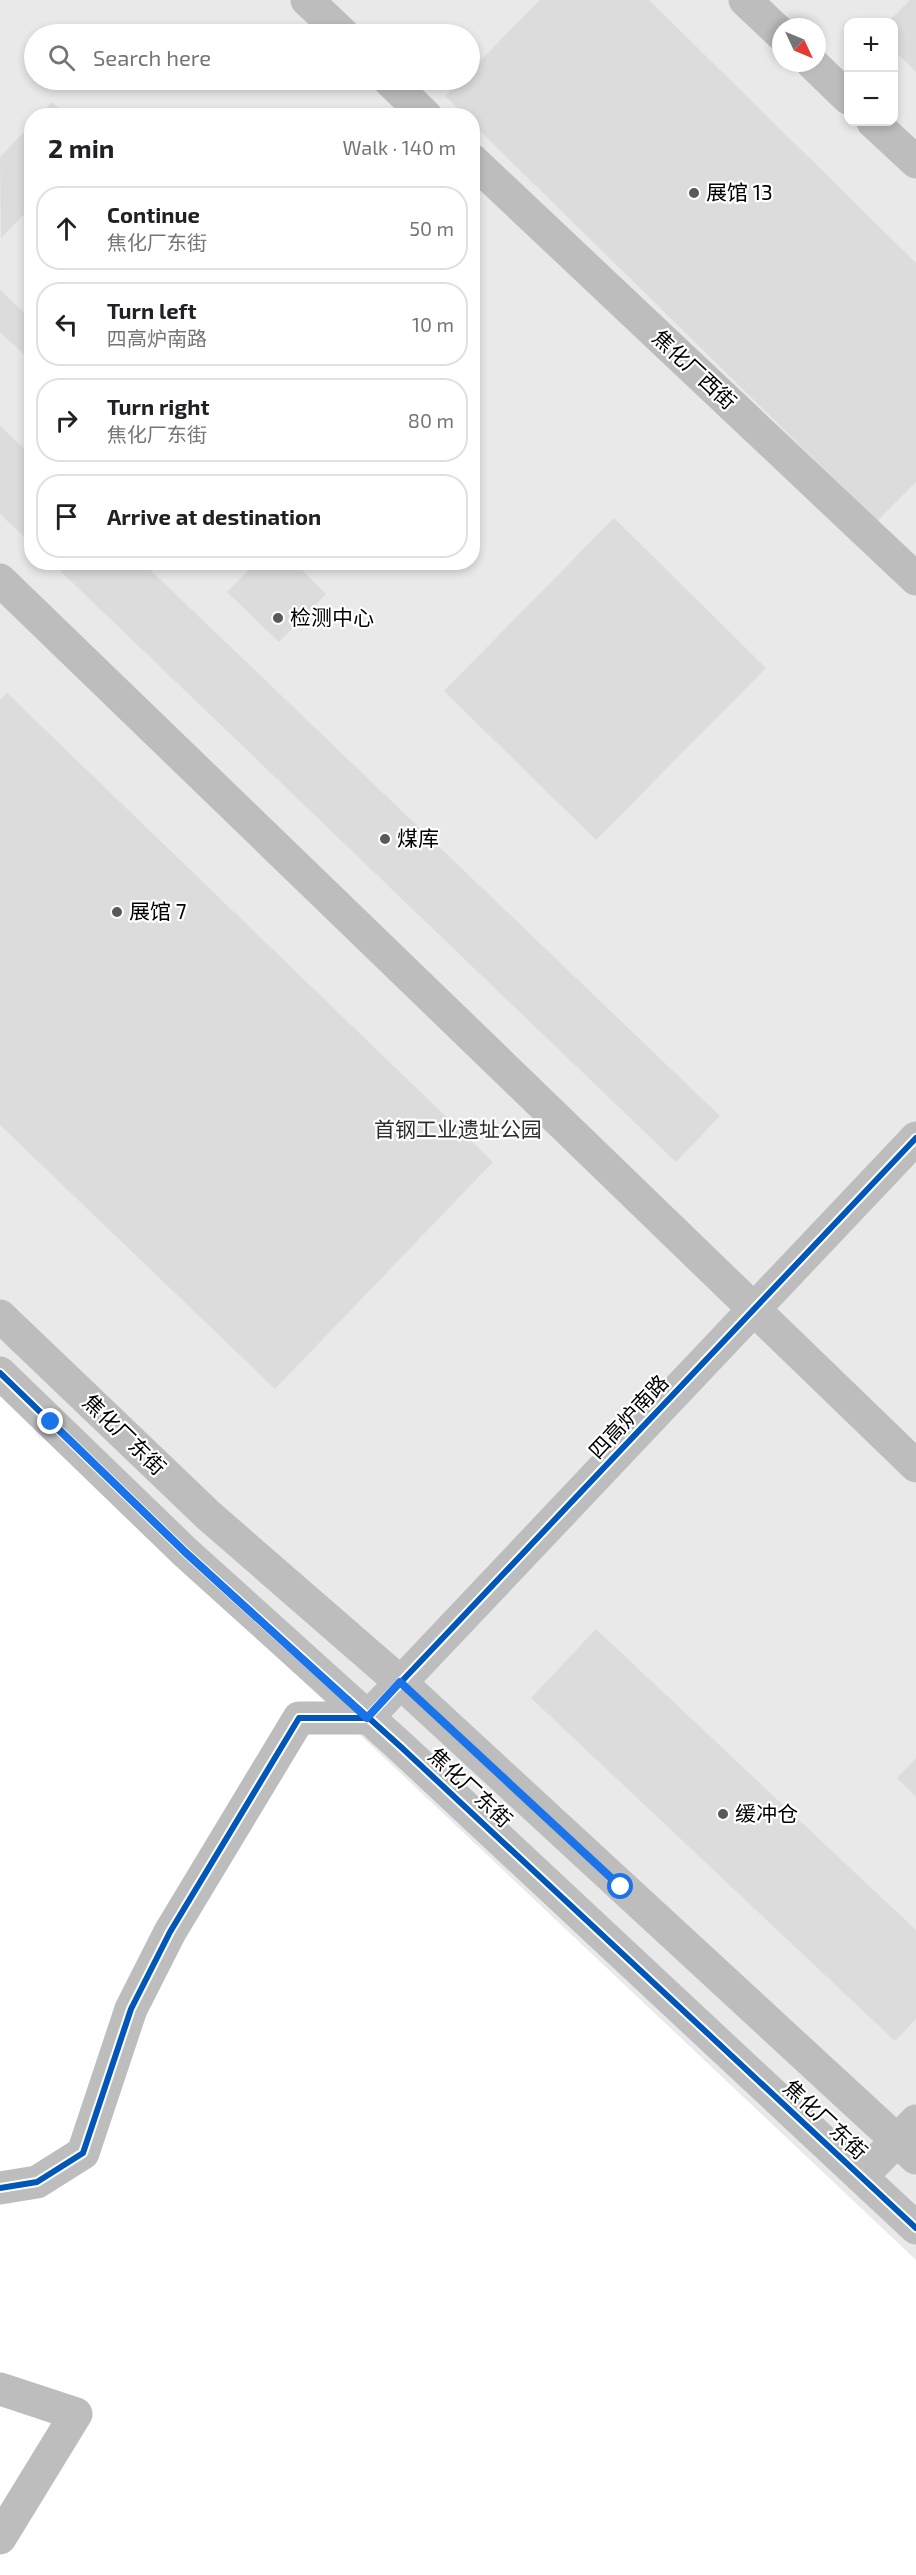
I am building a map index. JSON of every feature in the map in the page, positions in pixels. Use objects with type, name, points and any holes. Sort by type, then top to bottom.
[{"type":"street","points":[[307,0],[332,24]]},
{"type":"street","points":[[745,0],[772,26]]},
{"type":"street","points":[[822,72],[844,93]]},
{"type":"street","points":[[399,90],[418,108]]},
{"type":"street","points":[[877,126],[916,162]]},
{"type":"street","name":"焦化厂西街","points":[[480,168],[916,579]]},
{"type":"street","points":[[0,580],[916,1466]]},
{"type":"street","name":"四高炉南路","points":[[367,1718],[916,1138]]},
{"type":"street","name":"焦化厂东街","points":[[0,1316],[208,1515],[400,1682],[910,2140]]},
{"type":"street","name":"焦化厂东街","points":[[0,1373],[185,1552],[401,1747],[916,2228]]},
{"type":"street","points":[[0,2188],[37,2182],[83,2153],[136,1999],[170,1932],[299,1718],[367,1718]]},
{"type":"street","points":[[861,2177],[910,2140]]},
{"type":"street","points":[[0,2389],[76,2414],[0,2538]]},
{"type":"green space","name":"首钢工业遗址公园","points":[[0,0],[916,0],[916,2260],[0,1395]]},
{"type":"building","name":"展馆 13","points":[[540,0],[649,0],[916,263],[916,482],[877,521],[480,131],[480,108],[457,108],[445,96],[451,90],[480,90],[480,61]]},
{"type":"building","points":[[910,0],[916,0],[916,72],[898,54],[898,18],[892,18]]},
{"type":"building","points":[[52,102],[58,108],[46,108]]},
{"type":"building","points":[[24,132],[24,214],[1,238],[0,157]]},
{"type":"building","points":[[0,290],[24,312],[24,354],[0,332]]},
{"type":"building","points":[[0,426],[24,448],[24,536],[0,514]]},
{"type":"building","points":[[614,518],[766,668],[596,840],[444,691]]},
{"type":"building","name":"煤库","points":[[59,570],[150,570],[720,1116],[676,1162]]},
{"type":"building","name":"检测中心","points":[[302,570],[326,594],[279,642],[227,592],[248,571]]},
{"type":"building","name":"展馆 7","points":[[7,693],[493,1162],[275,1389],[0,1125],[0,700]]},
{"type":"building","name":"缓冲仓","points":[[596,1629],[916,1930],[916,2019],[895,2041],[531,1698]]},
{"type":"building","points":[[916,1758],[916,1797],[897,1778]]},
{"type":"cycle path","points":[[0,2188],[37,2182],[83,2153],[131,2009],[170,1932],[299,1718],[367,1718],[916,1138]]},
{"type":"cycle path","points":[[0,1373],[185,1552],[401,1747],[916,2228]]},
{"type":"place","name":"展馆 13","points":[[694,193]]},
{"type":"place","name":"检测中心","points":[[278,618]]},
{"type":"place","name":"煤库","points":[[385,839]]},
{"type":"place","name":"展馆 7","points":[[117,912]]},
{"type":"place","name":"缓冲仓","points":[[723,1814]]},
{"type":"route","points":[[51,1422],[185,1552],[367,1718],[400,1682],[621,1887]]}]
